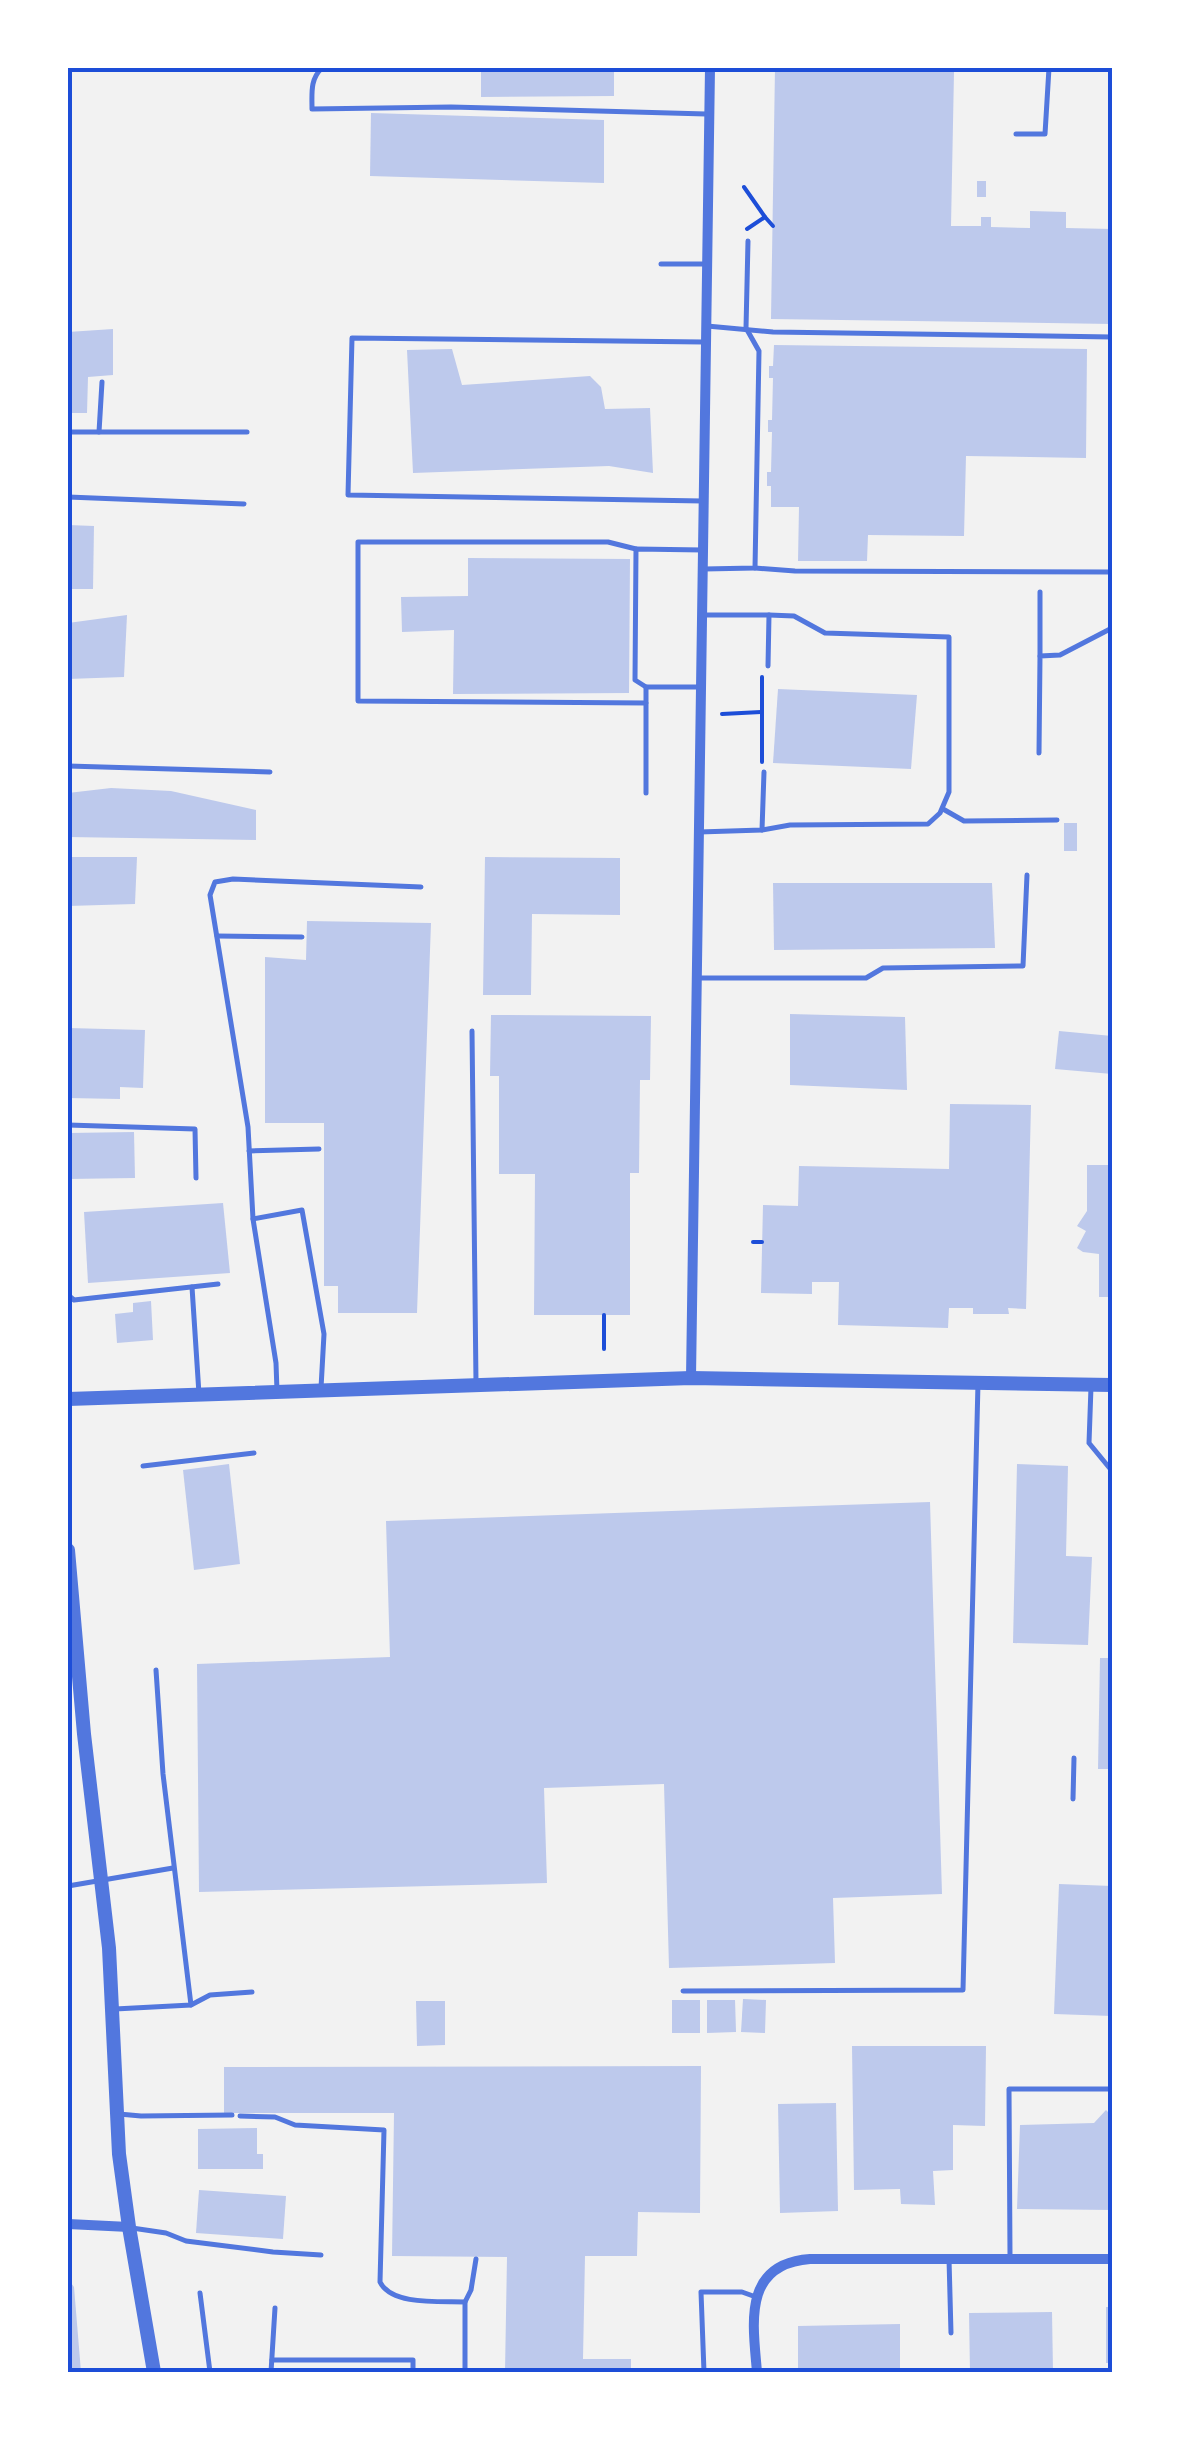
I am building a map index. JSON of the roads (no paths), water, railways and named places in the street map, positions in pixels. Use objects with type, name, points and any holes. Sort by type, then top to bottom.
[{"type":"street","points":[[691,1378],[710,68]]},
{"type":"street","points":[[68,1400],[691,1378],[1112,1385]]},
{"type":"street","points":[[68,1550],[74,1667],[102,1880],[116,2114],[129,2227],[154,2372]]},
{"type":"street","points":[[68,2224],[129,2227]]},
{"type":"street","points":[[756,2372],[752,2320],[756,2297],[774,2272],[794,2261],[1112,2259]]},
{"type":"lane","points":[[322,68],[313,82],[312,109],[451,107],[710,114]]},
{"type":"lane","points":[[1016,134],[1045,134],[1049,68]]},
{"type":"lane","points":[[748,241],[746,328],[759,351],[755,568]]},
{"type":"lane","points":[[661,264],[708,264]]},
{"type":"lane","points":[[707,326],[773,332],[1112,337]]},
{"type":"lane","points":[[704,502],[348,495],[352,338],[706,342]]},
{"type":"lane","points":[[100,432],[102,382]]},
{"type":"lane","points":[[68,432],[247,432]]},
{"type":"lane","points":[[68,497],[244,504]]},
{"type":"lane","points":[[646,702],[358,701],[358,542],[608,542],[636,550],[704,550]]},
{"type":"lane","points":[[636,550],[635,680],[646,687],[702,687]]},
{"type":"lane","points":[[703,569],[1112,572]]},
{"type":"lane","points":[[1039,753],[1040,592]]},
{"type":"lane","points":[[700,832],[928,824],[942,809],[949,792],[949,636],[825,633],[794,616],[702,615]]},
{"type":"lane","points":[[768,666],[769,615]]},
{"type":"lane","points":[[1040,656],[1060,656],[1112,628]]},
{"type":"lane","points":[[646,687],[646,793]]},
{"type":"lane","points":[[68,766],[270,772]]},
{"type":"lane","points":[[762,830],[764,772]]},
{"type":"lane","points":[[942,809],[964,821],[1057,820]]},
{"type":"lane","points":[[697,978],[866,978],[883,968],[1024,966],[1027,875]]},
{"type":"lane","points":[[278,1393],[253,1220],[248,1127],[210,895],[215,882],[223,880],[421,887]]},
{"type":"lane","points":[[217,936],[302,937]]},
{"type":"lane","points":[[472,1032],[476,1385]]},
{"type":"lane","points":[[68,1125],[195,1129],[196,1178]]},
{"type":"lane","points":[[249,1151],[319,1149]]},
{"type":"lane","points":[[253,1220],[302,1210],[324,1334],[321,1391]]},
{"type":"lane","points":[[68,1295],[74,1300],[218,1284]]},
{"type":"lane","points":[[192,1287],[199,1396]]},
{"type":"lane","points":[[682,1991],[963,1990],[978,1382]]},
{"type":"lane","points":[[1091,1384],[1089,1443],[1112,1471]]},
{"type":"lane","points":[[143,1466],[254,1453]]},
{"type":"lane","points":[[156,1670],[163,1774],[191,2005]]},
{"type":"lane","points":[[1073,1799],[1074,1758]]},
{"type":"lane","points":[[68,1886],[174,1868]]},
{"type":"lane","points":[[112,2010],[191,2005],[210,1995],[252,1992]]},
{"type":"lane","points":[[1010,2259],[1009,2090],[1112,2089]]},
{"type":"lane","points":[[116,2114],[232,2115]]},
{"type":"lane","points":[[240,2116],[275,2116],[296,2125],[384,2130],[380,2282],[390,2295],[399,2298],[465,2302]]},
{"type":"lane","points":[[129,2227],[186,2241],[321,2255]]},
{"type":"lane","points":[[465,2372],[465,2302],[476,2259]]},
{"type":"lane","points":[[950,2259],[951,2333]]},
{"type":"lane","points":[[704,2372],[702,2292],[742,2292],[756,2297]]},
{"type":"lane","points":[[200,2293],[210,2372]]},
{"type":"lane","points":[[271,2372],[275,2308]]},
{"type":"lane","points":[[272,2360],[413,2360],[413,2372]]}]
